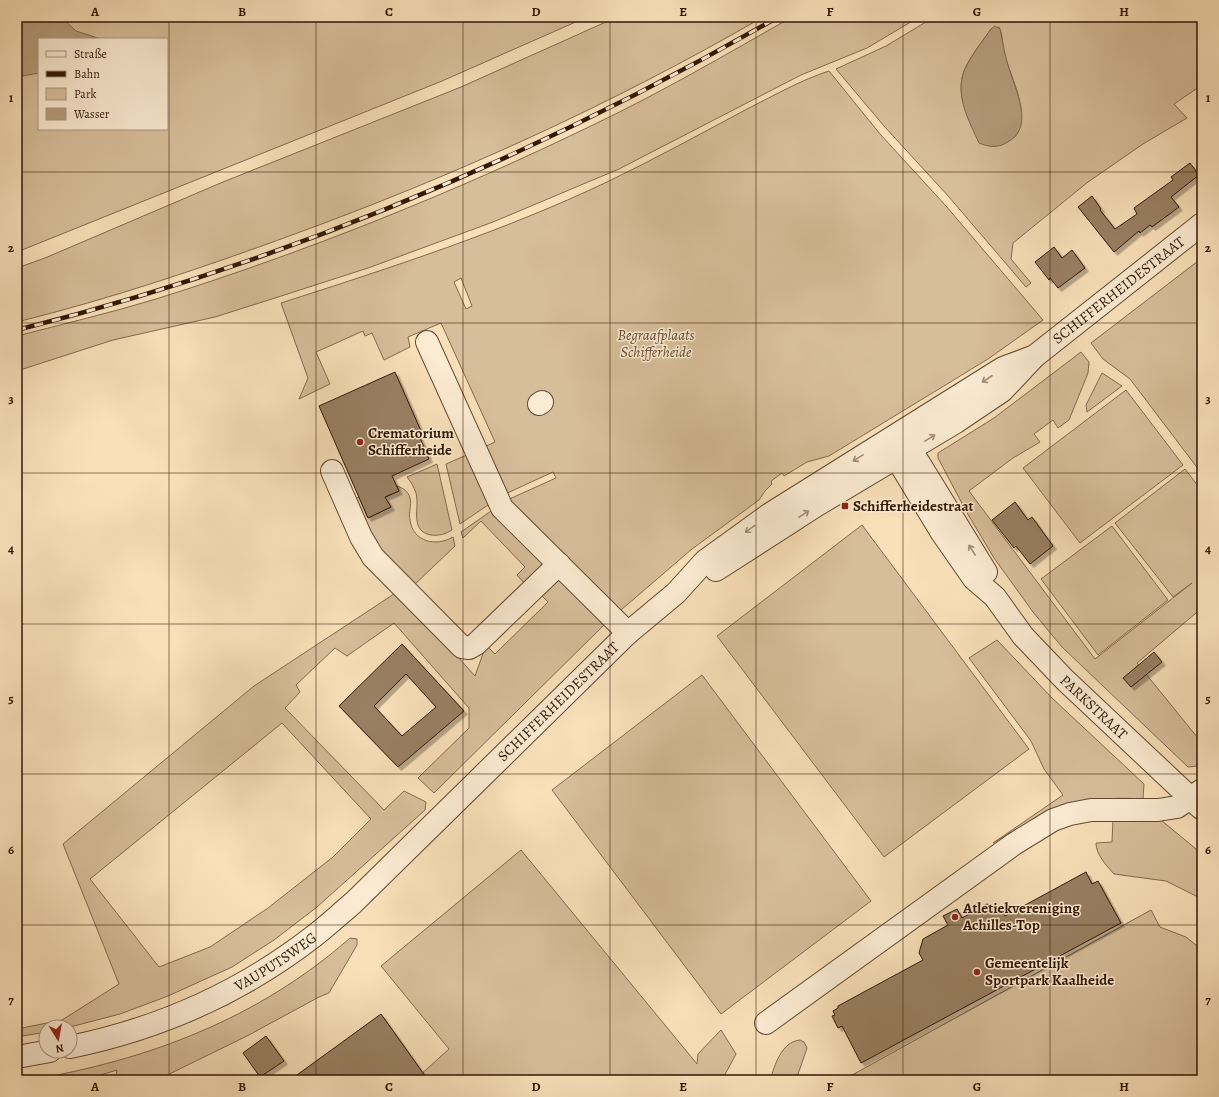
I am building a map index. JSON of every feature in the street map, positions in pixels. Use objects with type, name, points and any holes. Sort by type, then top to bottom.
[{"type":"street","name":"SCHIFFERHEIDESTRAAT","points":[[676,593],[904,454],[1002,391],[1034,356],[1202,224]]},
{"type":"street","points":[[427,342],[502,508],[628,633]]},
{"type":"street","name":"SCHIFFERHEIDESTRAAT","points":[[444,814],[628,633],[676,593],[705,561],[770,514],[892,437],[1003,368],[1034,356]]},
{"type":"street","name":"PARKSTRAAT","points":[[892,437],[987,574],[995,597],[1023,636],[1064,680],[1199,799]]},
{"type":"street","points":[[332,471],[361,537],[373,557],[462,647],[469,648],[476,644],[559,564]]},
{"type":"street","points":[[766,1023],[1014,844],[1053,820],[1091,810],[1158,810],[1177,807],[1199,799]]},
{"type":"street","name":"VAUPUTSWEG","points":[[78,1045],[116,1036],[162,1021],[205,1003],[265,970],[314,936],[353,902],[444,814]]},
{"type":"street","points":[[17,1057],[38,1053]]},
{"type":"green space","points":[[17,17],[587,17],[442,81],[17,252]]},
{"type":"green space","points":[[617,17],[763,17],[706,49],[591,109],[473,163],[413,188],[292,235],[190,271],[121,293],[17,322],[17,268],[45,258],[223,182],[461,87]]},
{"type":"green space","points":[[792,17],[919,17],[867,48],[801,75],[619,169],[493,222],[368,268],[215,317],[113,340],[17,371],[17,336],[156,299],[268,262],[378,220],[488,174],[620,112]]},
{"type":"green space","points":[[934,17],[1202,17],[1202,85],[1174,104],[1187,118],[1143,144],[1088,182],[1013,243],[1011,259],[1031,283],[1026,287],[949,197],[884,126],[836,69],[886,46]],"holes":[[[999,27],[1004,52],[1018,94],[1021,115],[1020,126],[1016,136],[998,145],[989,145],[979,142],[964,108],[961,90],[964,71],[976,49],[991,29]]]},
{"type":"green space","name":"Begraafplaats Schifferheide","points":[[829,71],[880,134],[946,206],[1043,320],[988,359],[829,456],[807,462],[784,476],[782,473],[771,481],[772,484],[759,500],[692,549],[620,611],[505,501],[556,478],[553,472],[503,495],[482,448],[495,442],[441,323],[408,337],[410,347],[384,360],[372,333],[365,336],[363,331],[316,352],[330,384],[299,399],[308,378],[281,303],[446,248],[528,217],[607,182],[778,93]],"holes":[[[461,278],[472,306],[466,309],[454,282]]]},
{"type":"green space","points":[[1202,258],[1202,474],[1130,379],[1103,359],[1091,343]]},
{"type":"green space","points":[[1081,352],[1089,362],[1088,373],[1069,420],[1058,428],[1053,420],[1034,434],[1040,442],[1013,458],[969,491],[1095,659],[1192,583],[1173,597],[1115,523],[1185,469],[1202,491],[1202,608],[1137,663],[1202,743],[1202,764],[1198,766],[1188,767],[1062,647],[1033,612],[994,558],[966,511],[938,458],[938,453],[994,418]]},
{"type":"green space","points":[[1102,373],[1122,386],[1087,412],[1086,405]]},
{"type":"green space","points":[[1126,390],[1183,465],[1080,543],[1023,468]]},
{"type":"green space","points":[[469,454],[491,503],[460,524],[446,464]]},
{"type":"green space","points":[[437,464],[452,530],[447,533],[431,535],[424,533],[420,529],[417,518],[416,493],[407,477]]},
{"type":"green space","points":[[397,486],[408,493],[411,503],[410,517],[412,527],[420,538],[433,542],[440,542],[453,537],[455,546],[412,587],[382,556],[355,499],[359,497],[368,518],[390,507],[384,498],[399,491]]},
{"type":"green space","points":[[494,509],[545,565],[524,583],[517,575],[525,567],[481,521],[463,538],[461,532]]},
{"type":"green space","points":[[862,525],[1029,749],[884,857],[717,636]]},
{"type":"green space","points":[[1112,526],[1168,600],[1098,655],[1041,579]]},
{"type":"green space","points":[[558,577],[605,624],[434,793],[418,778],[469,728],[469,708],[394,623],[347,656],[335,648],[296,685],[300,692],[285,708],[384,810],[404,791],[426,802],[425,810],[317,907],[274,940],[232,967],[168,996],[120,1014],[78,1025],[78,1019],[64,1019],[119,984],[63,844],[254,686],[394,594],[396,588],[475,676],[486,645],[495,654],[548,602],[539,593]],"holes":[[[282,723],[371,819],[333,857],[268,908],[210,947],[159,967],[90,879]]]},
{"type":"green space","points":[[997,640],[1052,698],[1144,784],[1143,799],[1100,799],[1068,804],[1050,810],[993,843],[1063,795],[1044,769],[1031,741],[969,658]]},
{"type":"green space","points":[[702,675],[871,901],[721,1014],[552,790]]},
{"type":"green space","points":[[1113,818],[1161,820],[1202,854],[1202,899],[1166,881],[1114,874],[1105,864],[1096,847],[1096,843],[1112,842]]},
{"type":"green space","points":[[521,850],[697,1064],[698,1054],[721,1030],[736,1054],[722,1080],[408,1080],[418,1077],[449,1049],[381,966]]},
{"type":"green space","points":[[1151,910],[1160,927],[1186,937],[1202,950],[1202,1080],[843,1080]]},
{"type":"green space","points":[[350,938],[357,939],[357,945],[329,993],[247,1036],[157,1080],[115,1080],[117,1070],[84,1080],[30,1080],[117,1061],[159,1048],[200,1032],[278,992],[315,967]]},
{"type":"green space","points":[[38,1025],[38,1033],[17,1037],[17,1029]]},
{"type":"green space","points":[[800,1040],[804,1042],[807,1048],[796,1080],[770,1080],[783,1050],[793,1042]]},
{"type":"water","points":[[17,17],[61,17],[76,31],[98,38],[38,38],[38,73],[23,76],[17,81]]},
{"type":"water","points":[[995,26],[1000,29],[1007,60],[1021,107],[1022,118],[1020,128],[1015,136],[1000,146],[979,143],[964,108],[961,90],[964,71],[976,50],[991,29]]},
{"type":"building","points":[[1190,163],[1199,175],[1171,197],[1179,207],[1152,227],[1150,225],[1140,233],[1139,231],[1114,252],[1078,207],[1092,196],[1101,209],[1100,210],[1115,229],[1137,214],[1134,208],[1173,180],[1171,177]]},
{"type":"building","points":[[1054,247],[1062,258],[1072,250],[1085,268],[1058,288],[1050,278],[1049,280],[1035,262]]},
{"type":"building","name":"Crematorium Schifferheide","points":[[395,372],[421,431],[418,433],[429,459],[392,476],[399,491],[385,497],[391,507],[368,518],[319,406]]},
{"type":"building","points":[[1015,502],[1028,520],[1032,517],[1053,546],[1030,564],[1016,546],[1014,548],[992,520]]},
{"type":"building","points":[[402,644],[464,711],[398,767],[339,706]],"holes":[[[406,674],[436,707],[402,736],[374,706]]]},
{"type":"building","points":[[1154,652],[1162,662],[1131,687],[1123,678]]},
{"type":"building","name":"Gemeentelijk Sportpark Kaalheide","points":[[1086,872],[1092,884],[1098,881],[1121,923],[861,1063],[842,1026],[838,1028],[832,1016],[835,1015],[833,1011],[838,1008],[838,1006],[923,960],[919,953],[923,939],[948,925],[943,916],[957,909],[962,918],[987,904],[1001,909],[1005,916]]},
{"type":"building","points":[[381,1014],[428,1080],[290,1080]]},
{"type":"building","points":[[266,1036],[284,1061],[260,1077],[243,1053]]},
{"type":"railway","points":[[17,330],[116,303],[215,272],[312,238],[408,200],[503,159],[596,114],[688,67],[778,17]]},
{"type":"place","name":"Crematorium Schifferheide","points":[[360,442]]},
{"type":"place","name":"Schifferheidestraat","points":[[845,506]]},
{"type":"place","name":"Atletiekvereniging Achilles-Top","points":[[955,917]]},
{"type":"place","name":"Gemeentelijk Sportpark Kaalheide","points":[[977,972]]}]
